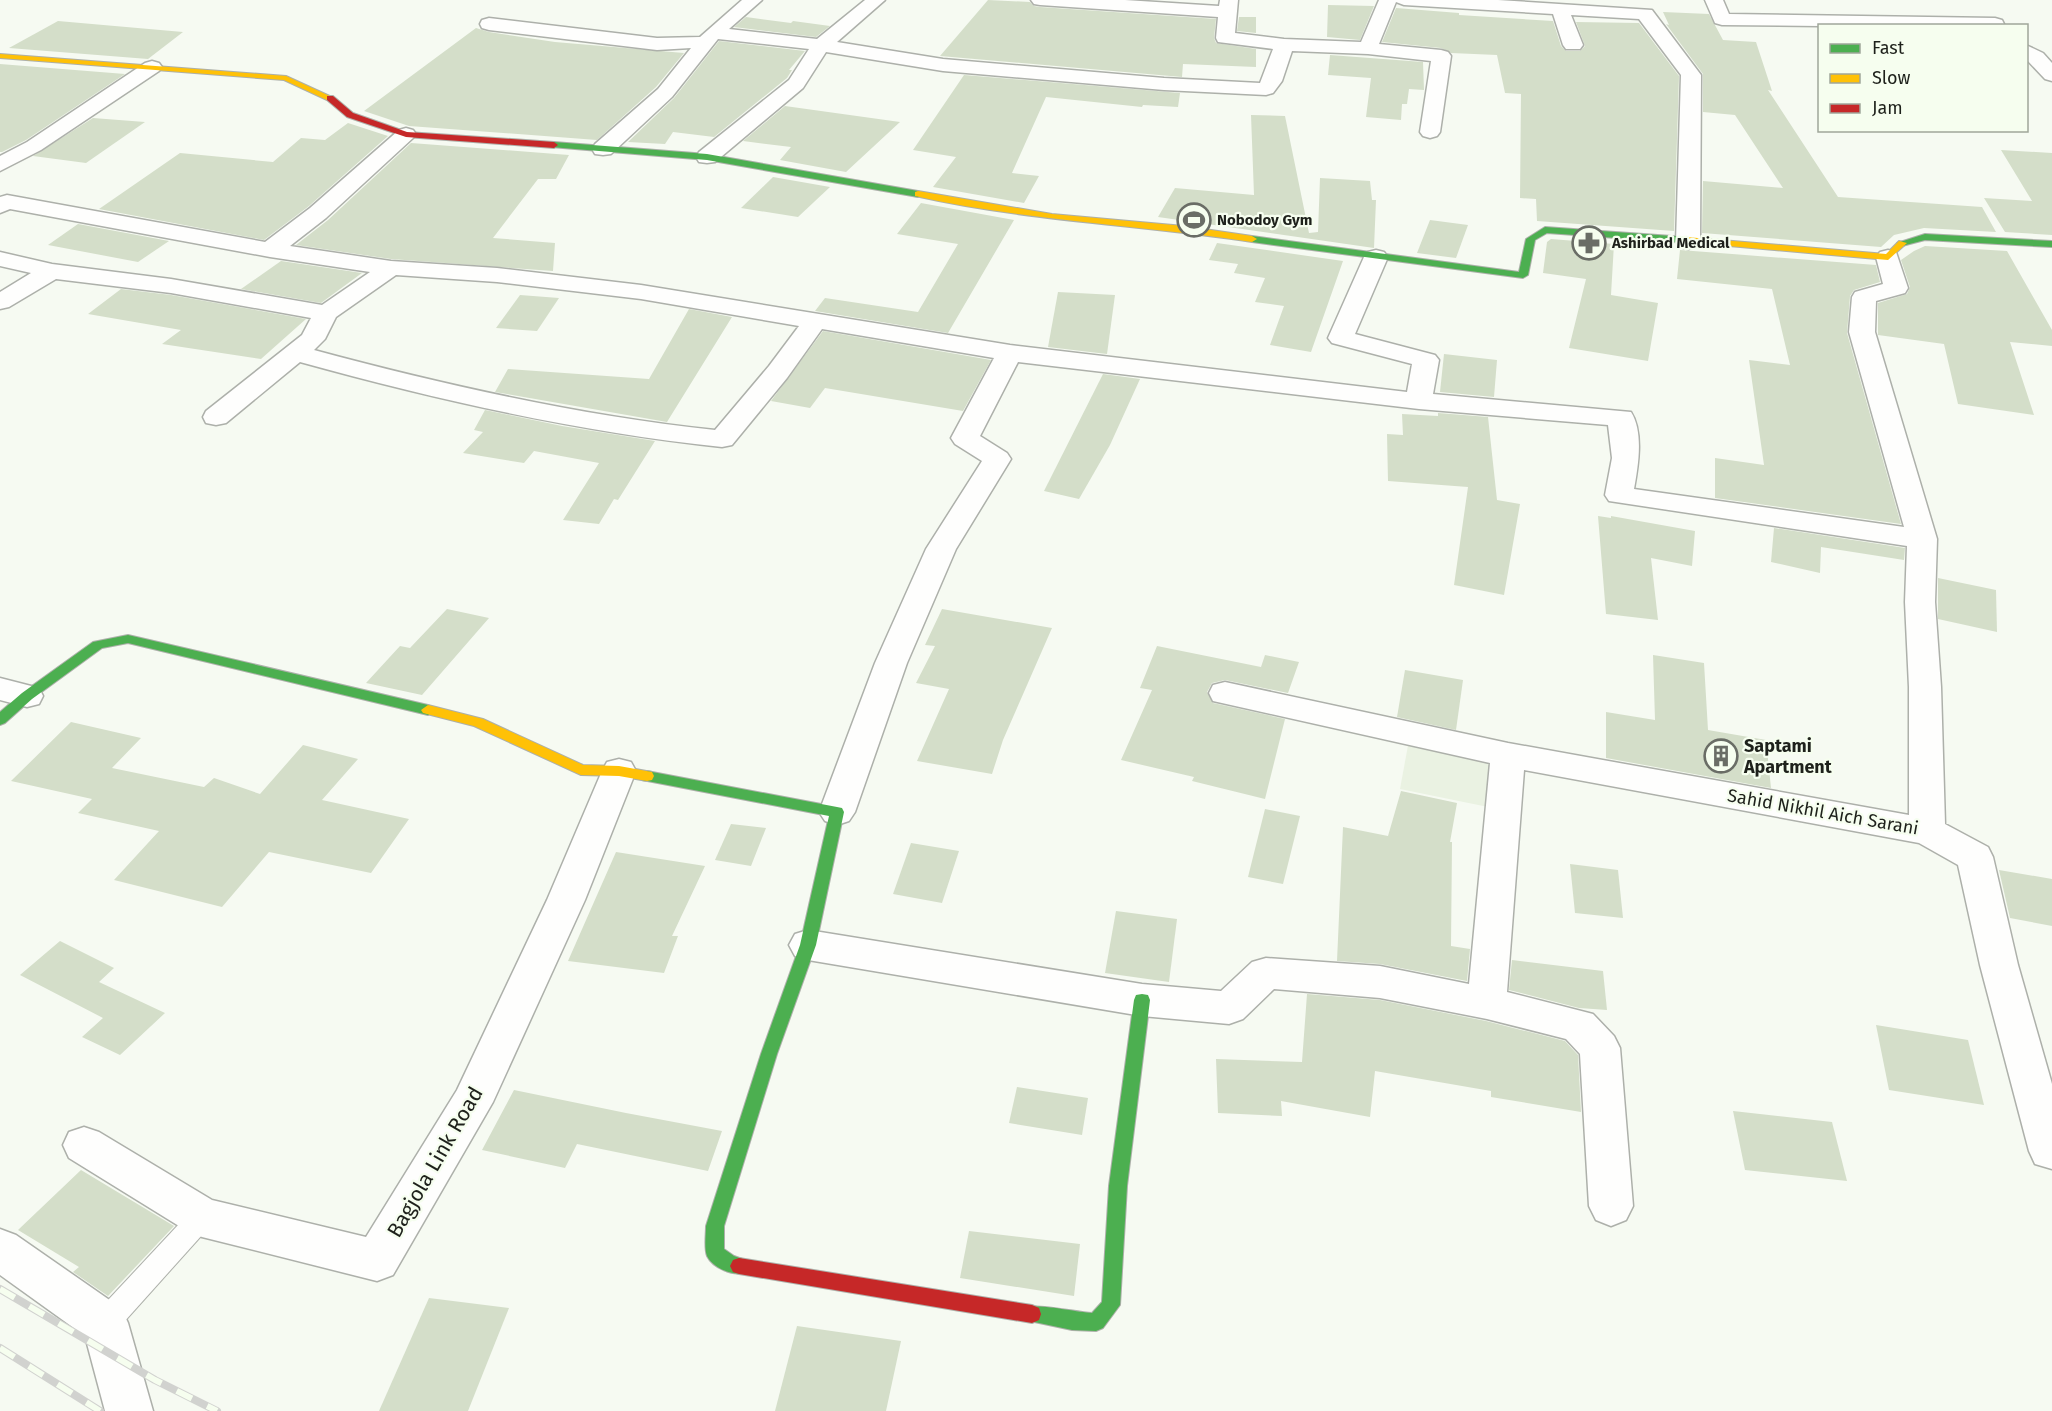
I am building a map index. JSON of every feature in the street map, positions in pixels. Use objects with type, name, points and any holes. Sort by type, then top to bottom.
[{"type":"street","points":[[603,149],[665,93],[710,37],[753,0]]},
{"type":"street","points":[[706,157],[796,84],[821,45],[876,0]]},
{"type":"street","points":[[1040,0],[1228,6],[1225,38],[1284,45],[1368,48],[1442,56],[1430,132]]},
{"type":"street","points":[[1368,48],[1388,0]]},
{"type":"street","points":[[1404,0],[1534,4],[1560,9],[1640,7],[1691,75],[1688,242]]},
{"type":"street","points":[[1714,0],[1722,19],[1950,24]]},
{"type":"street","points":[[1979,8],[1995,24]]},
{"type":"street","points":[[1560,9],[1573,45]]},
{"type":"street","points":[[489,24],[657,44],[710,37],[821,45],[943,65],[1164,84],[1266,89],[1272,81],[1284,45]]},
{"type":"street","points":[[2028,50],[2052,51]]},
{"type":"street","points":[[2028,51],[2052,75]]},
{"type":"street","points":[[0,56],[286,78],[326,95],[350,115],[406,134],[706,157],[1052,217],[1184,229],[1376,257],[1523,275],[1531,239],[1545,230],[1888,257],[1903,242],[1925,237],[2052,244]]},
{"type":"street","points":[[0,165],[33,146],[152,67]]},
{"type":"street","points":[[270,250],[318,213],[406,134]]},
{"type":"street","points":[[0,206],[8,202],[270,250],[391,268],[497,275],[641,292],[1010,353],[1419,401],[1621,418],[1626,458],[1619,495],[1922,539]]},
{"type":"street","points":[[1376,257],[1341,338],[1426,360],[1419,401]]},
{"type":"street","name":"Sahid Nikhil Aich Sarani","points":[[1225,693],[1508,755],[1927,831],[1925,687],[1920,602],[1922,539],[1862,332],[1864,297],[1896,288],[1888,257]]},
{"type":"street","points":[[0,259],[52,271],[171,286],[326,313]]},
{"type":"street","points":[[216,417],[312,339],[326,313],[391,268]]},
{"type":"street","points":[[0,302],[52,271]]},
{"type":"street","points":[[294,352],[379,377],[510,404],[659,433],[722,439],[778,372],[815,321]]},
{"type":"street","points":[[1010,353],[965,438],[997,459],[941,549],[891,663],[837,812],[808,945],[769,1054],[715,1226],[715,1252],[730,1264],[1072,1321],[1096,1322],[1111,1305],[1118,1186],[1142,1000]]},
{"type":"street","points":[[0,720],[14,693],[98,645],[128,639],[478,722],[581,770],[619,771],[837,812]]},
{"type":"street","points":[[1486,1003],[1508,755]]},
{"type":"street","name":"Bagjola Link Road","points":[[84,1144],[202,1217],[377,1260],[472,1102],[566,900],[619,771]]},
{"type":"street","points":[[1927,831],[1975,857],[2000,965],[2050,1151]]},
{"type":"street","points":[[808,945],[1142,1000],[1229,1008],[1266,973],[1380,982],[1486,1003],[1579,1026],[1600,1048],[1611,1206]]},
{"type":"street","points":[[0,1249],[105,1323],[129,1411]]},
{"type":"lane","points":[[105,1323],[202,1217]]},
{"type":"shaded area","points":[[1409,740],[1499,758],[1493,808],[1400,789]]},
{"type":"building","points":[[988,0],[1030,2],[1040,7],[1216,19],[1214,38],[1216,43],[1256,49],[1256,67],[1183,64],[1182,77],[940,56]]},
{"type":"building","points":[[1328,5],[1374,6],[1360,40],[1327,37]]},
{"type":"building","points":[[1396,8],[1553,21],[1561,46],[1566,51],[1580,51],[1585,46],[1576,22],[1639,23],[1679,76],[1674,231],[1537,221],[1536,199],[1520,198],[1521,94],[1505,93],[1497,55],[1451,53],[1441,48],[1382,42]]},
{"type":"building","points":[[1663,12],[1709,14],[1723,40],[1756,42],[1772,91],[1768,90],[1838,197],[1982,207],[1996,232],[1924,228],[1894,235],[1881,247],[1702,233],[1703,181],[1783,188],[1735,115],[1703,112],[1703,74],[1666,24],[1669,25]]},
{"type":"building","points":[[746,17],[830,26],[816,37],[734,27]]},
{"type":"building","points":[[1239,17],[1256,17],[1256,33],[1237,31]]},
{"type":"building","points":[[58,21],[183,32],[148,59],[9,48]]},
{"type":"building","points":[[476,28],[555,42],[684,53],[656,87],[597,140],[409,126],[364,111]]},
{"type":"building","points":[[719,41],[805,51],[789,70],[792,70],[787,78],[714,137],[673,132],[665,144],[628,142],[674,98]]},
{"type":"building","points":[[1330,55],[1423,62],[1424,90],[1409,89],[1407,104],[1402,104],[1401,120],[1366,117],[1371,78],[1328,75]]},
{"type":"building","points":[[0,64],[125,74],[26,140],[0,152]]},
{"type":"building","points":[[964,75],[1180,93],[1178,107],[1143,105],[1142,107],[1046,97],[1012,173],[1039,176],[1024,203],[933,187],[956,157],[913,150]]},
{"type":"building","points":[[785,106],[900,122],[846,172],[780,160],[791,147],[743,141]]},
{"type":"building","points":[[1251,115],[1285,116],[1309,233],[1318,232],[1320,178],[1370,181],[1372,200],[1376,200],[1374,248],[1158,217],[1175,188],[1254,195]]},
{"type":"building","points":[[93,118],[145,122],[86,163],[33,156]]},
{"type":"building","points":[[348,123],[388,136],[309,206],[264,240],[99,209],[180,153],[273,162],[301,138],[325,140]]},
{"type":"building","points":[[411,143],[569,155],[556,179],[538,179],[493,238],[555,243],[553,271],[391,259],[296,245],[328,220]]},
{"type":"building","points":[[2001,150],[2052,153],[2052,235],[2005,232],[1984,198],[2032,201]]},
{"type":"building","points":[[773,177],[830,187],[798,217],[741,208]]},
{"type":"building","points":[[921,203],[1014,220],[948,333],[815,311],[825,298],[918,312],[958,244],[897,234]]},
{"type":"building","points":[[1430,220],[1468,225],[1456,258],[1417,253]]},
{"type":"building","points":[[78,224],[169,241],[138,262],[48,245]]},
{"type":"building","points":[[1551,239],[1614,244],[1611,295],[1658,303],[1648,361],[1569,348],[1586,279],[1543,273],[1547,242]]},
{"type":"building","points":[[1217,243],[1343,261],[1311,352],[1270,345],[1284,306],[1255,302],[1265,278],[1234,273],[1238,264],[1209,260]]},
{"type":"building","points":[[1925,246],[2007,251],[2052,330],[2052,346],[2010,342],[2034,415],[1958,404],[1944,344],[1878,335],[1878,303],[1907,294],[1910,287],[1901,260]]},
{"type":"building","points":[[1680,250],[1876,265],[1880,282],[1854,290],[1850,296],[1847,333],[1901,524],[1715,498],[1715,458],[1764,465],[1749,360],[1790,365],[1772,289],[1677,279]]},
{"type":"building","points":[[281,261],[362,273],[321,303],[241,289]]},
{"type":"building","points":[[121,289],[171,295],[306,319],[261,359],[162,344],[181,330],[88,314]]},
{"type":"building","points":[[1058,292],[1115,295],[1107,354],[1048,347]]},
{"type":"building","points":[[520,295],[559,298],[537,331],[496,328]]},
{"type":"building","points":[[689,309],[732,317],[667,422],[495,392],[508,369],[649,379]]},
{"type":"building","points":[[823,331],[991,360],[963,411],[825,388],[810,408],[771,401]]},
{"type":"building","points":[[1444,354],[1497,360],[1494,397],[1440,392]]},
{"type":"building","points":[[1103,374],[1140,379],[1110,445],[1079,499],[1044,491]]},
{"type":"building","points":[[485,410],[562,426],[655,441],[618,500],[614,499],[599,524],[563,520],[599,463],[534,451],[524,463],[463,453],[483,432],[474,430]]},
{"type":"building","points":[[1438,413],[1488,417],[1497,500],[1520,504],[1504,595],[1454,585],[1468,487],[1388,481],[1387,434],[1403,435],[1402,414],[1438,416]]},
{"type":"building","points":[[1598,516],[1611,518],[1611,516],[1695,531],[1692,566],[1651,558],[1658,620],[1606,614]]},
{"type":"building","points":[[1774,528],[1905,548],[1904,560],[1821,547],[1820,573],[1771,562]]},
{"type":"building","points":[[1938,578],[1996,590],[1997,632],[1938,619]]},
{"type":"building","points":[[447,609],[489,618],[422,695],[366,683],[400,646],[410,648]]},
{"type":"building","points":[[942,609],[1052,628],[1003,740],[992,774],[917,761],[949,689],[916,683],[935,646],[925,645]]},
{"type":"building","points":[[1157,646],[1261,667],[1265,655],[1299,662],[1288,693],[1225,680],[1212,683],[1207,692],[1213,703],[1285,719],[1265,799],[1192,781],[1194,777],[1121,760],[1152,690],[1140,688]]},
{"type":"building","points":[[1653,655],[1704,663],[1708,730],[1766,740],[1771,788],[1606,758],[1606,712],[1655,720]]},
{"type":"building","points":[[1405,670],[1463,680],[1456,730],[1397,717]]},
{"type":"building","points":[[71,722],[141,738],[112,768],[204,787],[214,778],[260,794],[303,745],[358,759],[322,800],[409,819],[371,873],[269,852],[222,907],[114,880],[159,831],[78,813],[92,799],[11,781]]},
{"type":"building","points":[[1401,791],[1457,803],[1450,842],[1452,842],[1451,946],[1470,949],[1467,981],[1380,964],[1337,961],[1343,827],[1388,836]]},
{"type":"building","points":[[1265,809],[1300,816],[1283,884],[1248,877]]},
{"type":"building","points":[[731,824],[766,828],[751,866],[715,860]]},
{"type":"building","points":[[911,843],[959,851],[942,903],[893,894]]},
{"type":"building","points":[[616,852],[705,866],[672,936],[678,936],[664,973],[568,961]]},
{"type":"building","points":[[1570,864],[1618,870],[1623,918],[1575,913]]},
{"type":"building","points":[[1999,870],[2052,879],[2052,926],[2010,918]]},
{"type":"building","points":[[1116,911],[1177,919],[1169,982],[1105,973]]},
{"type":"building","points":[[60,941],[114,968],[99,982],[165,1013],[120,1055],[82,1037],[103,1018],[20,975]]},
{"type":"building","points":[[1512,960],[1603,971],[1607,1010],[1579,1008],[1509,990]]},
{"type":"building","points":[[1307,994],[1380,1000],[1486,1021],[1565,1041],[1578,1055],[1581,1112],[1491,1097],[1491,1091],[1375,1071],[1370,1117],[1281,1101],[1282,1116],[1218,1113],[1216,1059],[1302,1062]]},
{"type":"building","points":[[1876,1025],[1968,1040],[1984,1105],[1889,1090]]},
{"type":"building","points":[[1017,1087],[1088,1098],[1082,1135],[1009,1123]]},
{"type":"building","points":[[514,1090],[722,1131],[708,1171],[577,1144],[565,1168],[482,1150]]},
{"type":"building","points":[[1733,1111],[1832,1122],[1847,1181],[1745,1170]]},
{"type":"building","points":[[81,1170],[174,1226],[108,1296],[73,1272],[79,1267],[18,1230]]},
{"type":"building","points":[[969,1231],[1080,1244],[1074,1296],[960,1278]]},
{"type":"building","points":[[429,1298],[509,1308],[468,1411],[379,1411]]},
{"type":"building","points":[[797,1326],[901,1341],[886,1411],[775,1411]]},
{"type":"railway","points":[[0,1289],[155,1380],[217,1411]]},
{"type":"railway","points":[[0,1348],[100,1411]]},
{"type":"traffic: fast","points":[[554,145],[707,157],[918,194]]},
{"type":"traffic: fast","points":[[1252,239],[1523,275],[1531,239],[1545,230],[1686,240]]},
{"type":"traffic: fast","points":[[1902,243],[1925,237],[2052,244]]},
{"type":"traffic: fast","points":[[0,720],[27,696],[98,645],[128,639],[428,710]]},
{"type":"traffic: fast","points":[[647,776],[837,812],[808,945],[769,1054],[715,1226],[715,1253],[730,1264],[739,1266]]},
{"type":"traffic: fast","points":[[1032,1314],[1072,1321],[1096,1322],[1111,1305],[1118,1186],[1142,1000]]},
{"type":"traffic: slow","points":[[0,56],[286,78],[330,98]]},
{"type":"traffic: slow","points":[[918,194],[1052,217],[1184,229],[1252,239]]},
{"type":"traffic: slow","points":[[1686,240],[1888,257],[1902,243]]},
{"type":"traffic: slow","points":[[428,710],[478,722],[581,770],[619,771],[647,776]]},
{"type":"traffic: jam","points":[[330,98],[350,115],[406,134],[554,145]]},
{"type":"traffic: jam","points":[[739,1266],[1032,1314]]},
{"type":"place","name":"Nobodoy Gym","points":[[1194,220]]},
{"type":"place","name":"Ashirbad Medical","points":[[1589,243]]},
{"type":"place","name":"Saptami Apartment","points":[[1721,756]]}]
